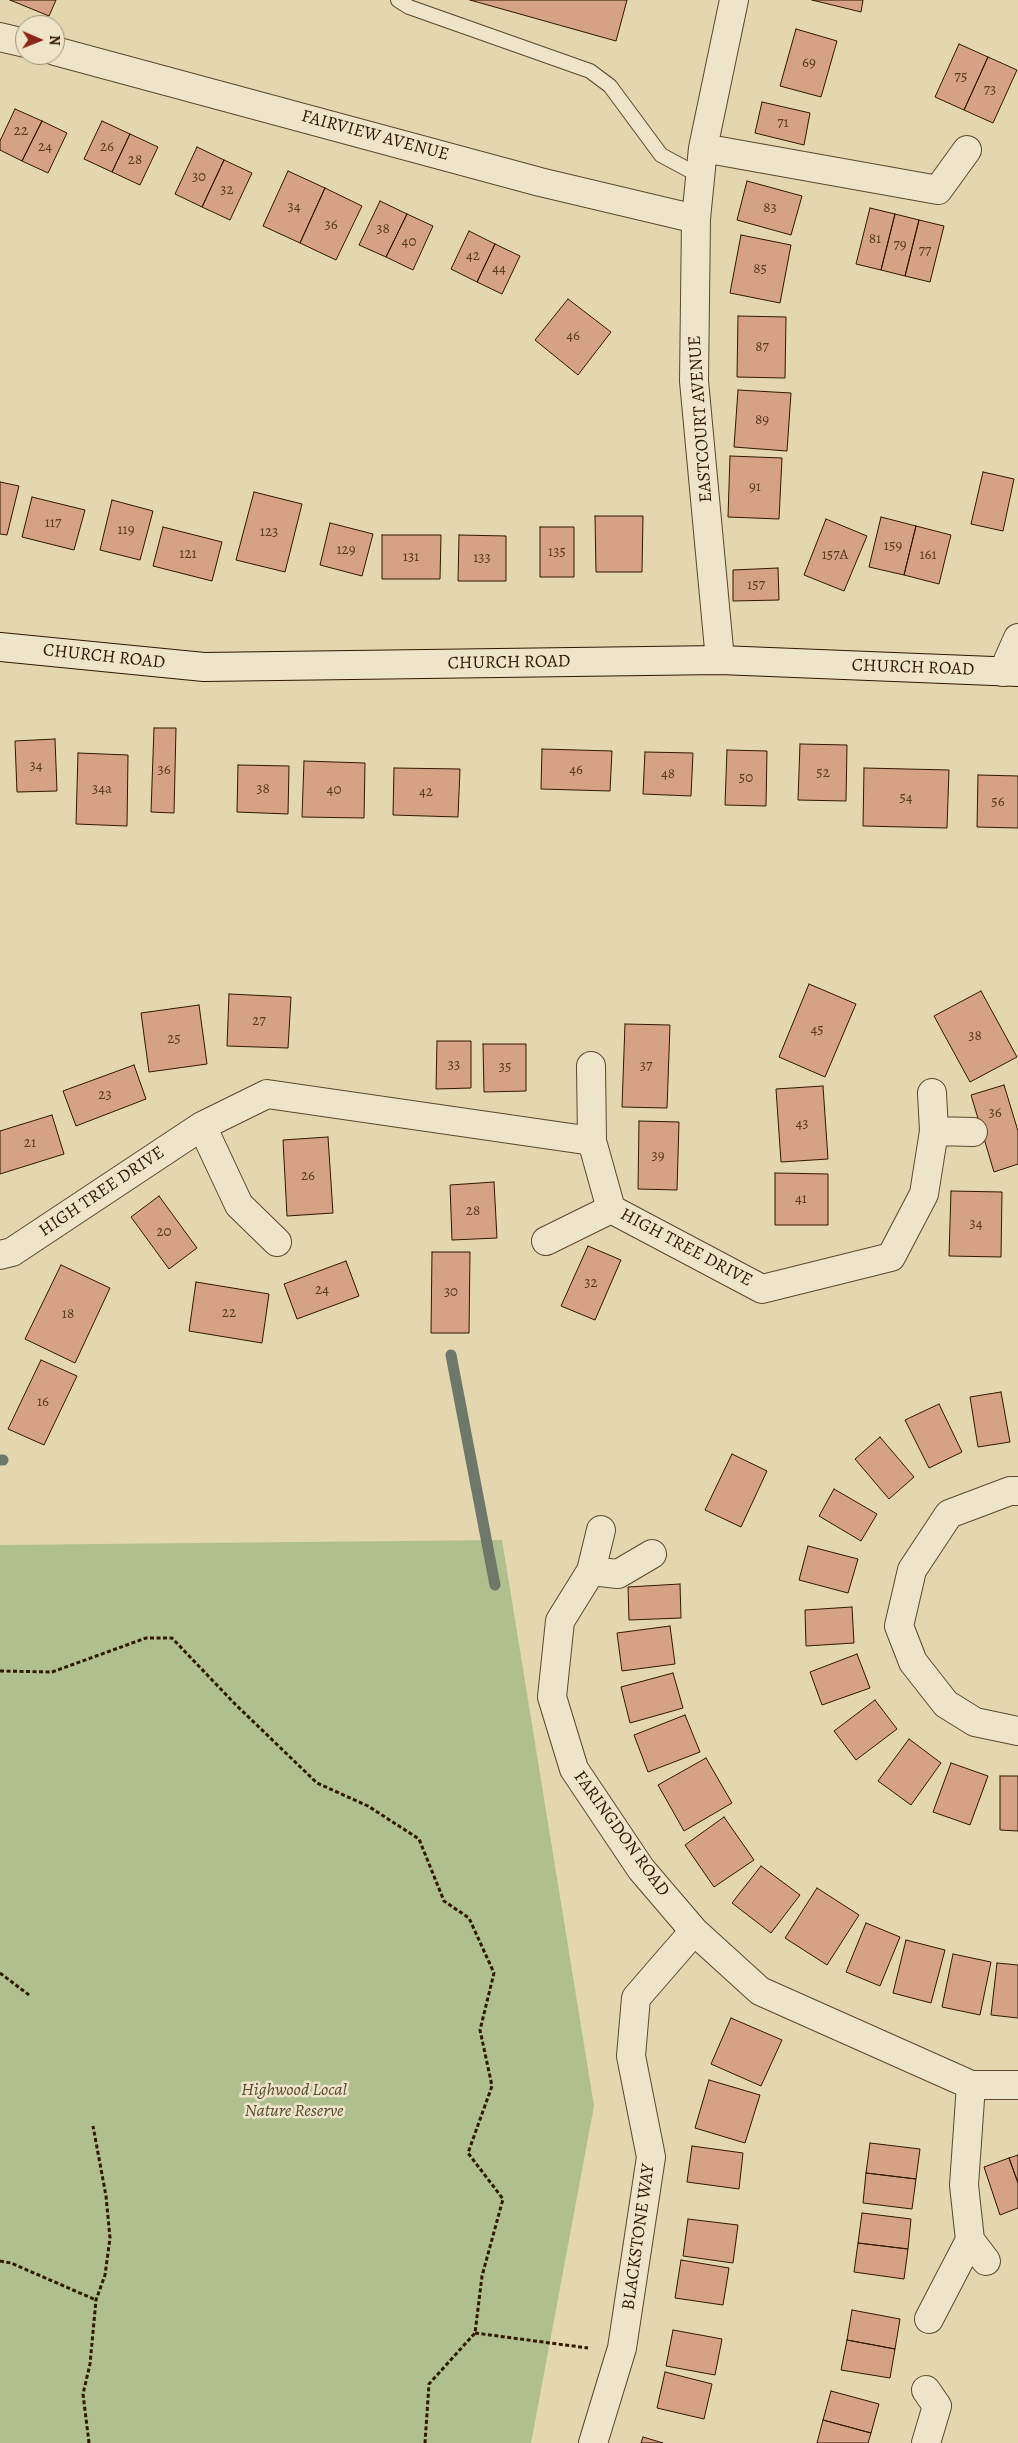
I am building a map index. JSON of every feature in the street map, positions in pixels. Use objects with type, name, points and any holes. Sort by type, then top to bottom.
[{"type":"street","name":"EASTCOURT AVENUE","points":[[720,660],[694,382],[696,219],[703,148],[734,0]]},
{"type":"street","points":[[0,37],[15,41]]},
{"type":"street","name":"FAIRVIEW AVENUE","points":[[65,54],[540,182],[696,219]]},
{"type":"street","points":[[703,148],[938,190],[967,150]]},
{"type":"street","points":[[1010,672],[1018,638]]},
{"type":"street","name":"CHURCH ROAD","points":[[0,647],[204,667],[720,660],[1010,672]]},
{"type":"street","name":"HIGH TREE DRIVE","points":[[591,1066],[592,1141],[611,1209],[762,1289],[891,1257],[924,1194],[934,1131],[932,1093]]},
{"type":"street","name":"HIGH TREE DRIVE","points":[[0,1255],[12,1252],[202,1126],[267,1094],[592,1141]]},
{"type":"street","points":[[202,1126],[239,1205],[277,1242]]},
{"type":"street","points":[[934,1131],[973,1132]]},
{"type":"street","name":"HIGH TREE DRIVE","points":[[546,1241],[611,1209]]},
{"type":"street","points":[[1018,1491],[1010,1491],[949,1514],[912,1570],[899,1626],[913,1662],[946,1704],[975,1722],[1018,1731]]},
{"type":"street","name":"FARINGDON ROAD","points":[[601,1530],[591,1571],[560,1621],[552,1697],[574,1769],[642,1869],[694,1931],[760,1991],[971,2084],[1018,2084]]},
{"type":"street","points":[[591,1571],[618,1574],[652,1554]]},
{"type":"street","name":"BLACKSTONE WAY","points":[[592,2443],[622,2348],[652,2157],[631,2056],[636,1998],[694,1931]]},
{"type":"street","points":[[929,2319],[978,2250],[964,2185],[971,2084]]},
{"type":"street","points":[[926,2390],[937,2406],[926,2443]]},
{"type":"lane","points":[[398,0],[409,7],[590,71],[610,86],[661,155],[700,176]]},
{"type":"path","points":[[0,1671],[52,1672],[146,1638],[172,1638],[235,1704],[317,1783],[368,1806],[419,1839],[444,1901],[469,1918],[494,1973],[480,2030],[492,2086],[468,2153],[503,2199],[482,2276],[475,2334],[429,2384],[425,2443]]},
{"type":"path","points":[[0,1973],[29,1995]]},
{"type":"path","points":[[89,2443],[83,2394],[90,2364],[96,2300],[105,2275],[110,2238],[106,2196],[93,2126]]},
{"type":"path","points":[[0,2261],[11,2263],[96,2300]]},
{"type":"path","points":[[475,2334],[583,2347],[622,2348]]},
{"type":"green space","name":"Highwood Local Nature Reserve","points":[[502,1540],[594,2106],[531,2443],[0,2443],[0,1545]]},
{"type":"building","points":[[10,0],[56,0],[49,15]]},
{"type":"building","points":[[470,0],[627,0],[616,41]]},
{"type":"building","points":[[812,0],[863,0],[861,12]]},
{"type":"building","points":[[796,29],[837,41],[821,97],[780,86]]},
{"type":"building","points":[[959,44],[988,57],[964,110],[935,97]]},
{"type":"building","points":[[988,57],[1017,70],[993,123],[964,110]]},
{"type":"building","points":[[762,102],[810,113],[804,145],[755,133]]},
{"type":"building","points":[[15,109],[42,121],[22,161],[0,150],[0,141]]},
{"type":"building","points":[[42,121],[67,133],[48,173],[22,161]]},
{"type":"building","points":[[102,121],[130,134],[112,172],[84,159]]},
{"type":"building","points":[[130,134],[158,147],[140,185],[112,172]]},
{"type":"building","points":[[197,147],[224,160],[202,207],[175,194]]},
{"type":"building","points":[[224,160],[252,173],[230,220],[202,207]]},
{"type":"building","points":[[288,171],[325,188],[300,243],[263,226]]},
{"type":"building","points":[[747,181],[802,196],[791,235],[737,220]]},
{"type":"building","points":[[325,188],[362,206],[336,260],[300,243]]},
{"type":"building","points":[[380,201],[407,214],[386,257],[359,245]]},
{"type":"building","points":[[870,208],[895,214],[881,270],[856,264]]},
{"type":"building","points":[[407,214],[433,226],[413,270],[386,257]]},
{"type":"building","points":[[895,214],[919,220],[905,276],[881,270]]},
{"type":"building","points":[[919,220],[944,226],[930,282],[905,276]]},
{"type":"building","points":[[469,231],[495,244],[477,282],[451,269]]},
{"type":"building","points":[[741,235],[791,245],[780,303],[730,293]]},
{"type":"building","points":[[495,244],[520,256],[502,294],[477,282]]},
{"type":"building","points":[[568,299],[611,332],[578,375],[535,340]]},
{"type":"building","points":[[738,316],[786,317],[785,378],[737,377]]},
{"type":"building","points":[[738,390],[791,393],[787,451],[734,447]]},
{"type":"building","points":[[730,456],[782,458],[779,519],[728,517]]},
{"type":"building","points":[[983,472],[1014,479],[1003,531],[971,524]]},
{"type":"building","points":[[0,482],[19,486],[7,535],[0,534]]},
{"type":"building","points":[[254,492],[302,504],[285,572],[236,560]]},
{"type":"building","points":[[32,497],[85,510],[74,550],[22,537]]},
{"type":"building","points":[[112,500],[153,511],[140,560],[100,550]]},
{"type":"building","points":[[595,516],[643,516],[642,572],[596,572]]},
{"type":"building","points":[[881,517],[916,526],[904,575],[869,567]]},
{"type":"building","points":[[826,519],[867,536],[844,591],[804,575]]},
{"type":"building","points":[[330,523],[373,534],[362,576],[320,565]]},
{"type":"building","points":[[916,526],[951,535],[939,584],[904,575]]},
{"type":"building","points":[[163,527],[222,542],[212,581],[153,566]]},
{"type":"building","points":[[540,527],[574,527],[574,577],[540,577]]},
{"type":"building","points":[[382,535],[441,535],[440,579],[382,579]]},
{"type":"building","points":[[459,535],[506,536],[506,581],[458,581]]},
{"type":"building","points":[[778,568],[779,600],[733,601],[733,570]]},
{"type":"building","points":[[154,728],[176,728],[174,813],[151,812]]},
{"type":"building","points":[[55,739],[57,791],[17,792],[15,741]]},
{"type":"building","points":[[800,744],[847,745],[846,801],[798,800]]},
{"type":"building","points":[[542,749],[612,751],[610,791],[541,789]]},
{"type":"building","points":[[727,750],[767,751],[766,806],[725,805]]},
{"type":"building","points":[[645,752],[693,753],[691,796],[643,794]]},
{"type":"building","points":[[78,753],[128,755],[127,826],[76,824]]},
{"type":"building","points":[[304,761],[365,763],[364,818],[302,817]]},
{"type":"building","points":[[238,765],[289,766],[288,814],[237,812]]},
{"type":"building","points":[[394,768],[460,769],[458,817],[393,815]]},
{"type":"building","points":[[864,768],[949,770],[947,828],[863,826]]},
{"type":"building","points":[[978,775],[1018,776],[1018,828],[977,827]]},
{"type":"building","points":[[809,984],[856,1004],[825,1077],[779,1057]]},
{"type":"building","points":[[981,991],[1017,1057],[970,1082],[934,1016]]},
{"type":"building","points":[[229,994],[291,997],[288,1048],[227,1046]]},
{"type":"building","points":[[199,1005],[207,1064],[149,1072],[141,1013]]},
{"type":"building","points":[[625,1024],[670,1025],[667,1108],[622,1107]]},
{"type":"building","points":[[437,1041],[471,1041],[471,1088],[436,1089]]},
{"type":"building","points":[[483,1044],[526,1044],[526,1091],[484,1092]]},
{"type":"building","points":[[134,1065],[146,1099],[76,1126],[63,1091]]},
{"type":"building","points":[[1004,1085],[1018,1131],[1018,1164],[994,1172],[971,1095]]},
{"type":"building","points":[[823,1086],[828,1159],[781,1162],[776,1089]]},
{"type":"building","points":[[52,1115],[64,1154],[0,1174],[0,1131]]},
{"type":"building","points":[[639,1121],[679,1122],[677,1190],[638,1189]]},
{"type":"building","points":[[328,1137],[333,1213],[287,1216],[283,1140]]},
{"type":"building","points":[[775,1173],[828,1174],[828,1225],[775,1225]]},
{"type":"building","points":[[494,1182],[497,1238],[452,1240],[450,1185]]},
{"type":"building","points":[[951,1191],[1002,1192],[1001,1257],[949,1256]]},
{"type":"building","points":[[159,1196],[197,1248],[169,1269],[131,1217]]},
{"type":"building","points":[[588,1246],[621,1260],[595,1320],[561,1306]]},
{"type":"building","points":[[432,1252],[470,1252],[469,1333],[431,1333]]},
{"type":"building","points":[[346,1261],[359,1296],[297,1319],[284,1284]]},
{"type":"building","points":[[61,1265],[110,1288],[75,1363],[25,1339]]},
{"type":"building","points":[[196,1282],[269,1294],[262,1343],[189,1331]]},
{"type":"building","points":[[41,1360],[77,1376],[44,1445],[8,1429]]},
{"type":"building","points":[[1001,1392],[1010,1442],[978,1447],[970,1397]]},
{"type":"building","points":[[939,1404],[962,1452],[929,1468],[905,1420]]},
{"type":"building","points":[[880,1437],[914,1477],[889,1499],[855,1459]]},
{"type":"building","points":[[732,1454],[767,1471],[741,1527],[705,1510]]},
{"type":"building","points":[[834,1489],[877,1514],[861,1541],[819,1516]]},
{"type":"building","points":[[808,1546],[858,1559],[848,1593],[799,1580]]},
{"type":"building","points":[[680,1584],[681,1618],[629,1620],[628,1587]]},
{"type":"building","points":[[852,1607],[854,1643],[806,1646],[805,1610]]},
{"type":"building","points":[[670,1626],[675,1664],[622,1671],[617,1633]]},
{"type":"building","points":[[857,1654],[870,1688],[822,1705],[810,1672]]},
{"type":"building","points":[[673,1673],[683,1708],[630,1723],[621,1687]]},
{"type":"building","points":[[875,1700],[897,1729],[856,1760],[834,1731]]},
{"type":"building","points":[[685,1715],[700,1752],[648,1772],[634,1735]]},
{"type":"building","points":[[909,1739],[941,1763],[911,1805],[878,1781]]},
{"type":"building","points":[[706,1758],[732,1803],[684,1831],[658,1785]]},
{"type":"building","points":[[951,1763],[988,1776],[970,1825],[933,1812]]},
{"type":"building","points":[[1000,1776],[1018,1776],[1018,1831],[1000,1830]]},
{"type":"building","points":[[724,1817],[754,1860],[714,1887],[685,1845]]},
{"type":"building","points":[[761,1866],[800,1895],[771,1933],[732,1903]]},
{"type":"building","points":[[817,1888],[859,1915],[827,1965],[785,1938]]},
{"type":"building","points":[[866,1923],[900,1937],[880,1986],[846,1972]]},
{"type":"building","points":[[906,1940],[945,1950],[931,2003],[893,1993]]},
{"type":"building","points":[[953,1954],[991,1962],[980,2015],[942,2007]]},
{"type":"building","points":[[997,1963],[1018,1965],[1018,2018],[991,2015]]},
{"type":"building","points":[[731,2018],[782,2040],[761,2086],[711,2064]]},
{"type":"building","points":[[709,2080],[760,2095],[745,2143],[695,2128]]},
{"type":"building","points":[[870,2143],[920,2149],[916,2179],[866,2173]]},
{"type":"building","points":[[692,2146],[743,2153],[739,2189],[687,2182]]},
{"type":"building","points":[[1018,2155],[1018,2183],[1009,2158]]},
{"type":"building","points":[[1009,2158],[1018,2183],[1018,2208],[1000,2215],[984,2167]]},
{"type":"building","points":[[866,2173],[916,2179],[912,2209],[863,2203]]},
{"type":"building","points":[[862,2213],[911,2219],[908,2249],[858,2243]]},
{"type":"building","points":[[688,2219],[738,2225],[733,2263],[683,2256]]},
{"type":"building","points":[[858,2243],[908,2249],[904,2279],[854,2272]]},
{"type":"building","points":[[681,2260],[729,2268],[723,2305],[675,2298]]},
{"type":"building","points":[[852,2310],[900,2319],[895,2349],[847,2340]]},
{"type":"building","points":[[673,2330],[722,2339],[715,2375],[666,2366]]},
{"type":"building","points":[[847,2340],[895,2349],[890,2378],[841,2370]]},
{"type":"building","points":[[665,2372],[712,2384],[704,2419],[657,2408]]},
{"type":"building","points":[[831,2391],[879,2404],[871,2433],[823,2420]]},
{"type":"building","points":[[823,2420],[871,2433],[868,2443],[817,2443]]},
{"type":"building","points":[[643,2437],[663,2443],[641,2443]]},
{"type":"waterway","points":[[451,1355],[495,1585]]}]
